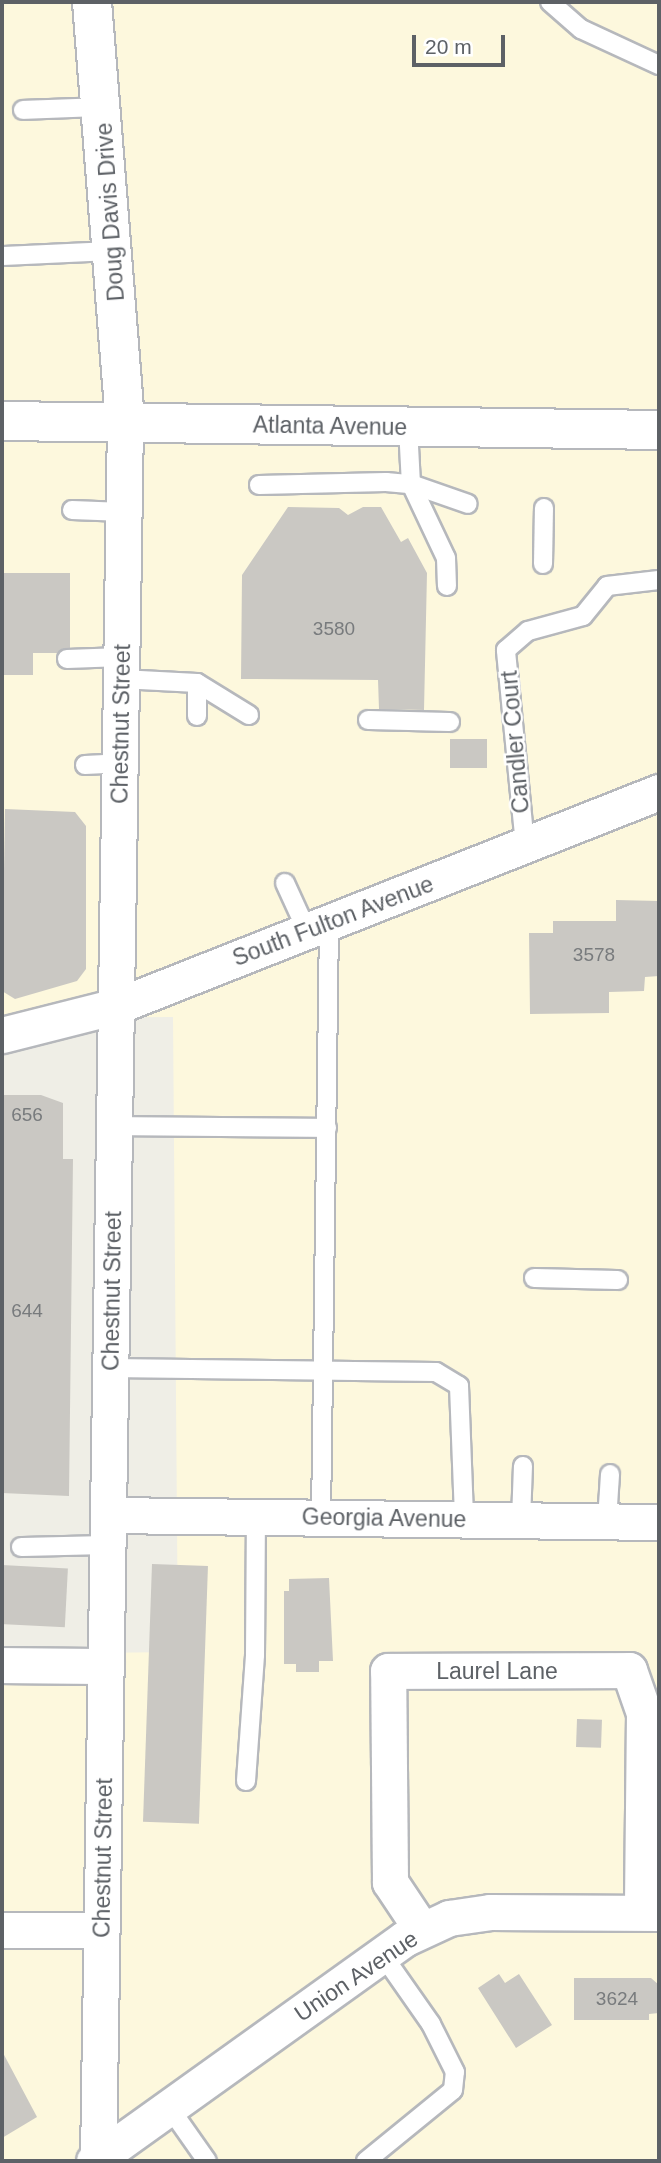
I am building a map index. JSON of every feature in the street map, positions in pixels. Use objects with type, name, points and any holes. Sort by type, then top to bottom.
[{"type":"street","name":"Doug Davis Drive","points":[[92,2],[125,423]]},
{"type":"street","name":"Atlanta Avenue","points":[[2,421],[659,430]]},
{"type":"street","name":"Chestnut Street","points":[[96,2160],[102,1930],[125,423]]},
{"type":"street","name":"South Fulton Avenue","points":[[2,1035],[117,1006],[659,792]]},
{"type":"street","name":"Georgia Avenue","points":[[108,1530],[256,1517],[659,1522]]},
{"type":"street","points":[[2,1665],[106,1666]]},
{"type":"street","name":"Laurel Lane","points":[[422,1930],[390,1882],[388,1671],[629,1670],[644,1713],[650,1912]]},
{"type":"street","name":"Union Avenue","points":[[96,2160],[382,1954],[422,1930],[449,1918],[490,1912],[650,1912]]},
{"type":"street","points":[[2,1930],[102,1930]]},
{"type":"lane","points":[[550,2],[581,29],[659,65]]},
{"type":"lane","points":[[23,110],[102,107]]},
{"type":"lane","points":[[2,256],[113,251]]},
{"type":"lane","points":[[408,427],[411,484],[446,558],[447,586]]},
{"type":"lane","points":[[259,485],[411,484],[468,504]]},
{"type":"lane","points":[[544,508],[544,564]]},
{"type":"lane","points":[[72,509],[124,512]]},
{"type":"lane","name":"Candler Court","points":[[525,845],[506,650],[528,631],[583,616],[607,586],[659,580]]},
{"type":"lane","points":[[67,659],[197,683],[249,715]]},
{"type":"lane","points":[[197,683],[197,716]]},
{"type":"lane","points":[[368,720],[450,722]]},
{"type":"lane","points":[[85,765],[120,763]]},
{"type":"lane","points":[[285,883],[318,926],[327,1128],[321,1518]]},
{"type":"lane","points":[[115,1126],[327,1128]]},
{"type":"lane","points":[[534,1278],[618,1280]]},
{"type":"lane","points":[[110,1368],[436,1372],[459,1386],[464,1520]]},
{"type":"lane","points":[[521,1520],[523,1466]]},
{"type":"lane","points":[[607,1521],[610,1474]]},
{"type":"lane","points":[[246,1781],[255,1655],[256,1517]]},
{"type":"lane","points":[[21,1547],[108,1530]]},
{"type":"lane","points":[[366,2161],[453,2090],[455,2071],[431,2024],[382,1954]]},
{"type":"lane","points":[[169,2107],[207,2161]]},
{"type":"shaded area","points":[[2,2],[659,2],[659,2161],[2,2161],[2,1654],[178,1652],[173,1017],[2,1018]]},
{"type":"building","points":[[288,507],[339,508],[348,515],[363,507],[381,507],[401,542],[408,538],[427,573],[424,710],[379,709],[378,680],[241,679],[242,575]]},
{"type":"building","points":[[2,573],[70,573],[70,648],[57,653],[33,653],[33,675],[2,675]]},
{"type":"building","points":[[450,739],[487,739],[487,768],[450,768]]},
{"type":"building","points":[[5,809],[75,812],[86,826],[86,969],[77,981],[15,999],[2,991]]},
{"type":"building","points":[[616,900],[659,901],[659,976],[645,977],[644,991],[609,992],[609,1013],[530,1014],[529,933],[553,933],[553,921],[616,921]]},
{"type":"building","points":[[2,1095],[41,1095],[63,1103],[63,1159],[73,1159],[69,1496],[2,1493]]},
{"type":"building","points":[[152,1564],[208,1566],[199,1824],[143,1822]]},
{"type":"building","points":[[2,1565],[68,1568],[65,1627],[2,1624]]},
{"type":"building","points":[[329,1578],[333,1661],[319,1661],[319,1672],[296,1672],[296,1664],[284,1664],[284,1591],[289,1591],[289,1579]]},
{"type":"building","points":[[577,1719],[602,1720],[601,1748],[576,1747]]},
{"type":"building","points":[[499,1974],[505,1983],[519,1974],[552,2025],[516,2048],[478,1988]]},
{"type":"building","points":[[574,1978],[651,1978],[659,1985],[659,2013],[649,2014],[649,2020],[574,2020]]},
{"type":"building","points":[[2,2051],[37,2117],[2,2138]]}]
